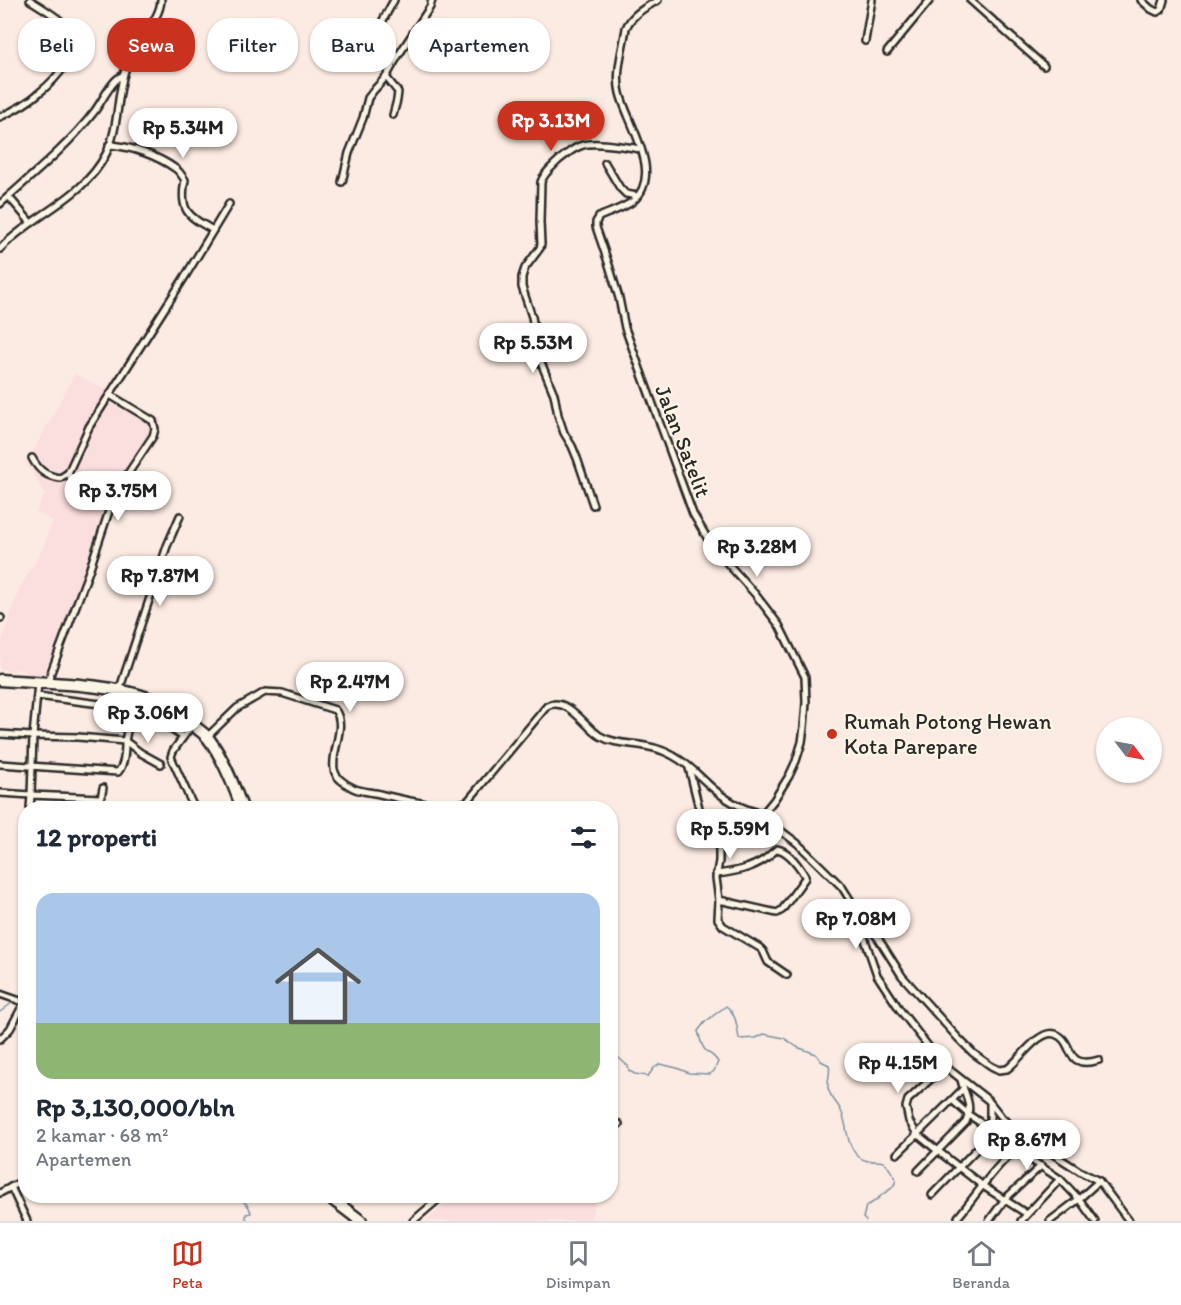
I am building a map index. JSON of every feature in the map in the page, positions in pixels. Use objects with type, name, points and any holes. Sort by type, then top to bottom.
[{"type":"highway","points":[[0,680],[70,683],[135,694],[166,706],[207,737],[221,759],[240,801]]},
{"type":"highway","points":[[342,1203],[361,1221]]},
{"type":"street","points":[[0,117],[40,93],[56,76],[72,52],[74,39],[70,30],[30,0]]},
{"type":"street","points":[[0,249],[67,197],[99,165],[110,145],[119,101],[121,76],[136,45],[159,12],[162,0]]},
{"type":"street","points":[[384,18],[394,0]]},
{"type":"street","points":[[342,182],[349,153],[363,118],[368,98],[386,77],[430,7],[432,0]]},
{"type":"street","points":[[605,163],[620,188],[626,194],[637,196],[643,188],[645,177],[641,148],[620,94],[619,69],[629,21],[658,0]]},
{"type":"street","points":[[866,41],[872,0]]},
{"type":"street","points":[[886,52],[930,0]]},
{"type":"street","points":[[970,0],[1044,66]]},
{"type":"street","points":[[1141,0],[1157,12],[1161,10],[1164,0]]},
{"type":"street","points":[[0,204],[73,137],[111,85],[121,76]]},
{"type":"street","points":[[386,77],[398,92],[393,115]]},
{"type":"street","points":[[593,505],[577,458],[564,433],[554,394],[540,360],[532,317],[524,295],[522,277],[525,268],[541,244],[541,182],[549,169],[570,151],[584,145],[602,144],[641,148]]},
{"type":"street","points":[[110,145],[122,146],[156,158],[178,170],[185,180],[182,194],[184,208],[194,220],[213,230]]},
{"type":"street","name":"Jalan Satelit","points":[[637,196],[632,202],[599,217],[596,222],[619,298],[628,338],[693,514],[712,546],[779,625],[805,677],[806,702],[802,742],[789,776],[774,800],[761,813]]},
{"type":"street","points":[[9,197],[31,223]]},
{"type":"street","points":[[32,458],[37,467],[47,476],[60,478],[68,473],[90,427],[229,204]]},
{"type":"street","points":[[31,801],[36,696],[89,571],[114,499],[155,429],[153,421],[110,395]]},
{"type":"street","points":[[68,473],[72,481],[114,499]]},
{"type":"street","points":[[119,691],[167,546],[180,516]]},
{"type":"street","points":[[207,737],[237,708],[265,692],[282,693],[335,710],[339,715],[334,771],[342,782],[355,789],[413,801]]},
{"type":"street","points":[[0,764],[118,772],[122,768],[135,694]]},
{"type":"street","points":[[36,696],[132,708],[183,737]]},
{"type":"street","points":[[467,801],[547,706],[552,704],[568,708],[593,731],[606,739],[619,743],[648,746],[682,761],[721,795],[748,810],[761,813],[797,843],[837,881],[906,980],[958,1038],[991,1066],[999,1070],[1007,1069],[1043,1035],[1051,1033],[1061,1037],[1079,1061],[1089,1063],[1099,1060]]},
{"type":"street","points":[[191,801],[171,760],[173,752],[192,725]]},
{"type":"street","points":[[0,734],[125,741],[161,764]]},
{"type":"street","points":[[689,768],[702,820],[719,848],[716,874],[719,900],[718,919],[721,924],[760,948],[768,962],[787,975]]},
{"type":"street","points":[[0,793],[101,798],[103,788]]},
{"type":"street","points":[[716,874],[749,867],[780,849],[802,870],[806,877],[782,910],[777,913],[719,900]]},
{"type":"street","points":[[859,914],[862,931],[877,975],[900,1010],[942,1064],[988,1100],[1003,1119],[1025,1136],[1099,1181],[1129,1221]]},
{"type":"street","points":[[0,994],[18,1000]]},
{"type":"street","points":[[0,1039],[18,1014]]},
{"type":"street","points":[[942,1064],[934,1076],[908,1100],[906,1107],[909,1121],[917,1134],[938,1151],[983,1186],[1027,1214]]},
{"type":"street","points":[[918,1171],[966,1122],[969,1115],[969,1101],[961,1079]]},
{"type":"street","points":[[897,1154],[963,1089]]},
{"type":"street","points":[[952,1100],[1016,1150],[1060,1179],[1095,1221]]},
{"type":"street","points":[[932,1195],[991,1131],[991,1108],[988,1100]]},
{"type":"street","points":[[958,1217],[1016,1150],[1025,1136]]},
{"type":"street","points":[[989,1221],[1005,1199],[1041,1167]]},
{"type":"street","points":[[1021,1221],[1060,1179]]},
{"type":"street","points":[[1050,1221],[1099,1181]]},
{"type":"street","points":[[0,1193],[18,1183]]},
{"type":"street","points":[[11,1187],[18,1202]]},
{"type":"street","points":[[19,1203],[27,1221]]},
{"type":"street","points":[[413,1221],[434,1203]]},
{"type":"shaded area","points":[[75,374],[162,419],[158,442],[111,499],[67,622],[43,675],[39,674],[38,678],[26,676],[25,671],[21,669],[10,671],[0,669],[0,647],[19,589],[41,552],[53,521],[36,512],[45,494],[27,463]]},
{"type":"shaded area","points":[[448,1203],[595,1203],[590,1221],[426,1221]]},
{"type":"waterway","points":[[0,1012],[13,1002]]},
{"type":"waterway","points":[[618,1057],[628,1066],[629,1071],[635,1074],[648,1076],[660,1064],[689,1073],[710,1074],[718,1062],[704,1049],[698,1031],[705,1022],[726,1006],[734,1017],[739,1039],[756,1038],[764,1034],[784,1038],[797,1047],[816,1054],[821,1061],[829,1065],[829,1092],[842,1113],[849,1142],[855,1153],[866,1161],[885,1163],[896,1179],[891,1188],[866,1206],[863,1218],[866,1221]]},
{"type":"waterway","points":[[245,1203],[251,1213],[246,1214],[246,1219],[249,1221]]},
{"type":"waterway","points":[[268,1221],[273,1221]]},
{"type":"place","name":"Rumah Potong Hewan Kota Parepare","points":[[832,734]]}]
